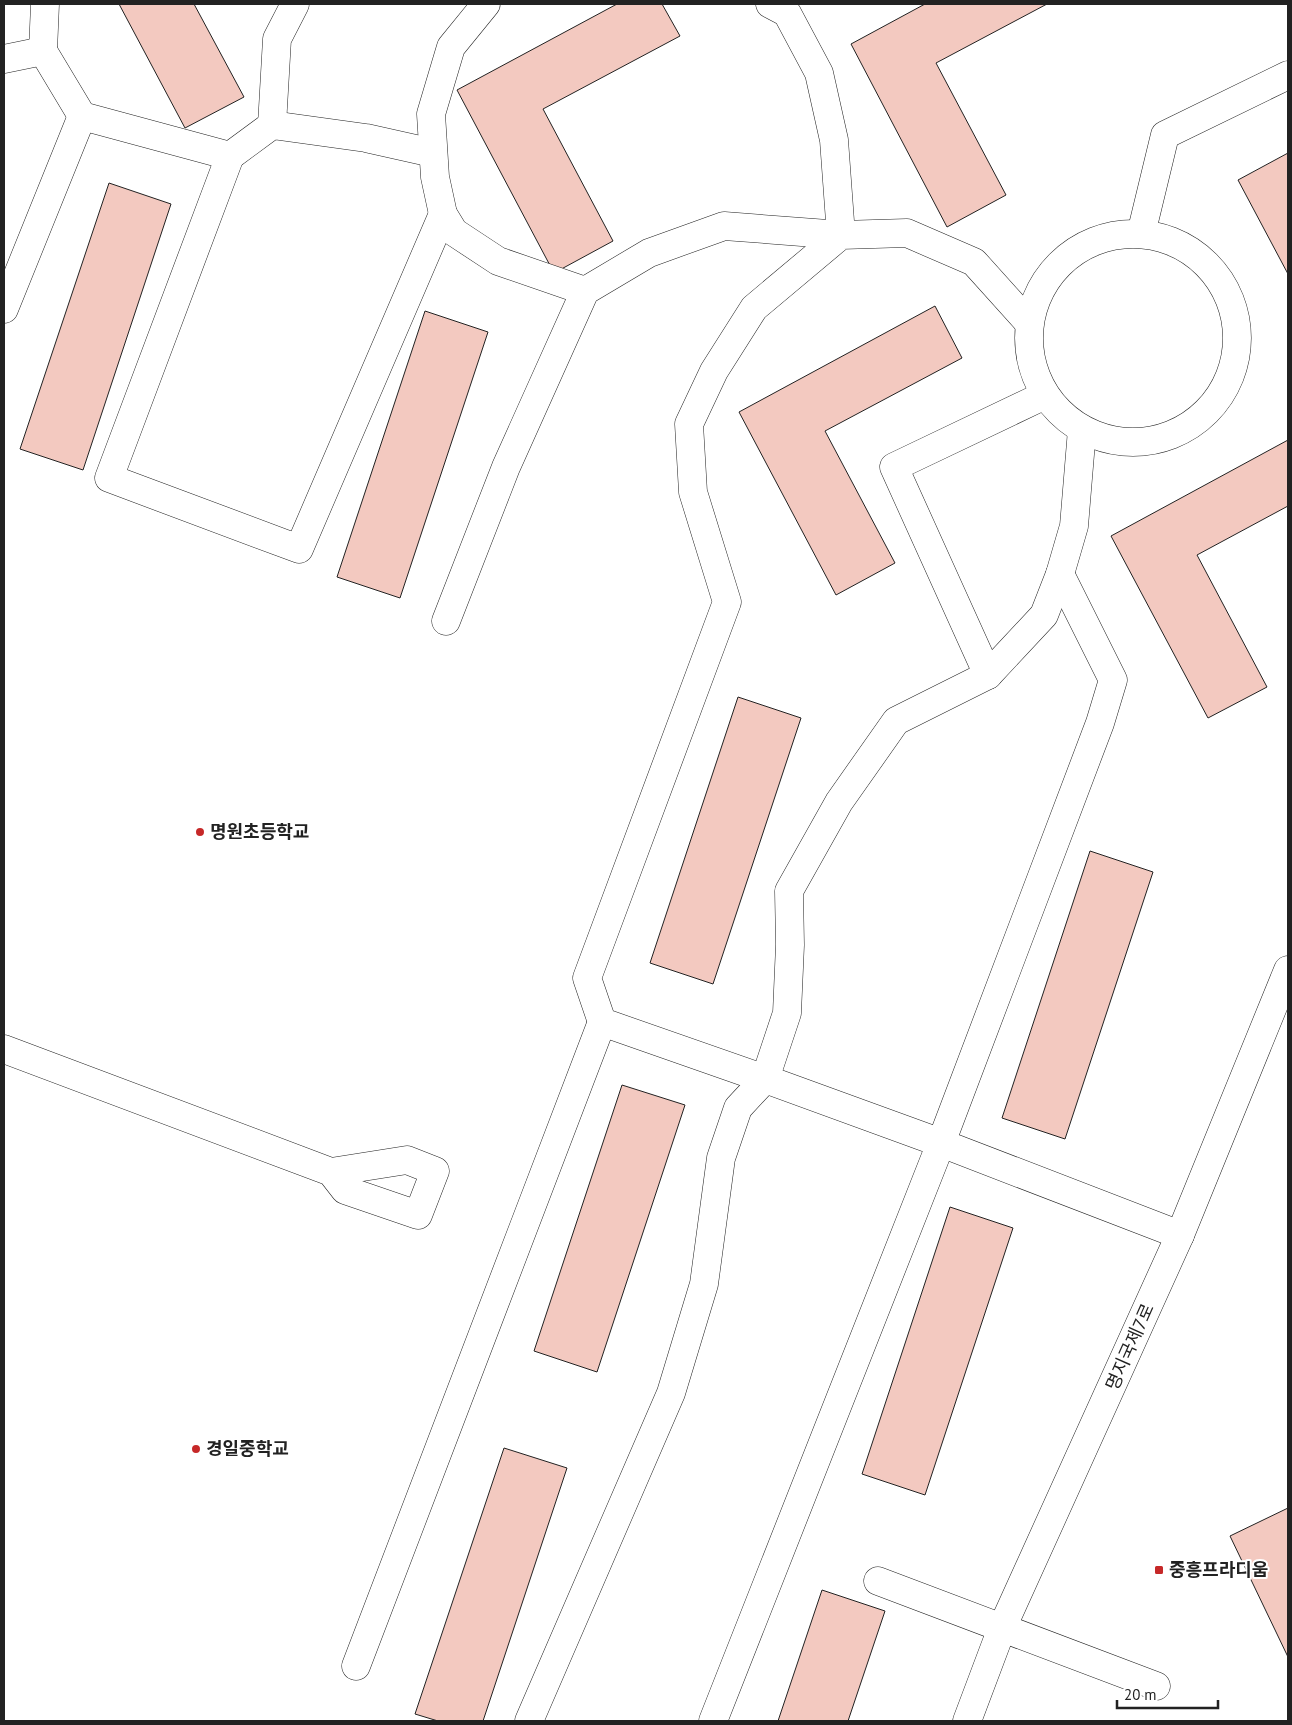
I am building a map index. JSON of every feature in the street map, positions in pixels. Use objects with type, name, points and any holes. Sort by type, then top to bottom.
[{"type":"street","points":[[45,4],[43,51],[82,116],[230,156]]},
{"type":"street","points":[[272,125],[277,39],[295,4]]},
{"type":"street","points":[[486,4],[451,47],[431,114],[435,177],[443,214],[454,232],[498,260],[585,291]]},
{"type":"street","points":[[788,7],[819,73],[834,140],[841,235]]},
{"type":"street","points":[[4,59],[43,51]]},
{"type":"street","points":[[1141,234],[1165,134],[1288,75]]},
{"type":"street","points":[[4,309],[82,116]]},
{"type":"street","points":[[433,153],[366,138],[272,125],[230,156],[109,478],[299,549],[443,214]]},
{"type":"street","points":[[446,621],[506,467],[585,291],[649,253],[724,226],[841,235],[907,234],[974,262],[1029,324]]},
{"type":"street","points":[[1125,233],[1141,234],[1159,236],[1192,251],[1217,275],[1233,307],[1238,342],[1230,377],[1212,407],[1184,429],[1151,442],[1116,442],[1082,430],[1061,415],[1044,395],[1030,359],[1029,324],[1039,290],[1060,262],[1090,242],[1125,233]]},
{"type":"street","points":[[356,1666],[602,1022],[587,978],[727,602],[694,492],[689,424],[714,371],[754,308],[841,235]]},
{"type":"street","points":[[988,675],[894,467],[1044,395]]},
{"type":"street","points":[[529,1721],[671,1393],[704,1284],[720,1158],[738,1108],[765,1079],[787,1013],[790,945],[789,891],[839,802],[896,722],[988,675],[1044,615],[1060,574],[1074,526],[1082,430]]},
{"type":"street","points":[[713,1721],[941,1143],[1100,723],[1113,680],[1060,574]]},
{"type":"street","name":"명지국제7로","points":[[967,1721],[1002,1628],[1180,1235],[1288,970]]},
{"type":"street","points":[[602,1022],[941,1143],[1180,1235]]},
{"type":"street","points":[[4,1049],[330,1172]]},
{"type":"street","points":[[878,1581],[1156,1686]]},
{"type":"building","points":[[119,4],[194,4],[244,97],[185,128]]},
{"type":"building","points":[[617,4],[662,4],[680,36],[543,109],[613,241],[554,273],[457,90]]},
{"type":"building","points":[[925,4],[1047,4],[936,63],[1006,195],[947,227],[851,44]]},
{"type":"building","points":[[1288,153],[1288,274],[1238,180]]},
{"type":"building","points":[[109,183],[171,204],[83,470],[20,449]]},
{"type":"building","points":[[935,306],[962,358],[825,431],[895,563],[836,595],[739,412]]},
{"type":"building","points":[[425,311],[488,332],[400,598],[337,577]]},
{"type":"building","points":[[1288,440],[1288,506],[1197,555],[1267,687],[1208,718],[1111,536]]},
{"type":"building","points":[[738,697],[801,718],[713,984],[650,963]]},
{"type":"building","points":[[1090,851],[1153,872],[1065,1139],[1002,1118]]},
{"type":"building","points":[[622,1085],[685,1105],[597,1372],[534,1351]]},
{"type":"building","points":[[950,1207],[1013,1228],[925,1495],[862,1474]]},
{"type":"building","points":[[504,1448],[567,1468],[483,1721],[438,1721],[415,1714]]},
{"type":"building","points":[[1288,1508],[1288,1657],[1230,1536]]},
{"type":"building","points":[[822,1590],[885,1611],[848,1721],[778,1721]]},
{"type":"place","name":"명원초등학교","points":[[200,832]]},
{"type":"place","name":"경일중학교","points":[[196,1449]]},
{"type":"place","name":"중흥프라디움","points":[[1159,1570]]}]
